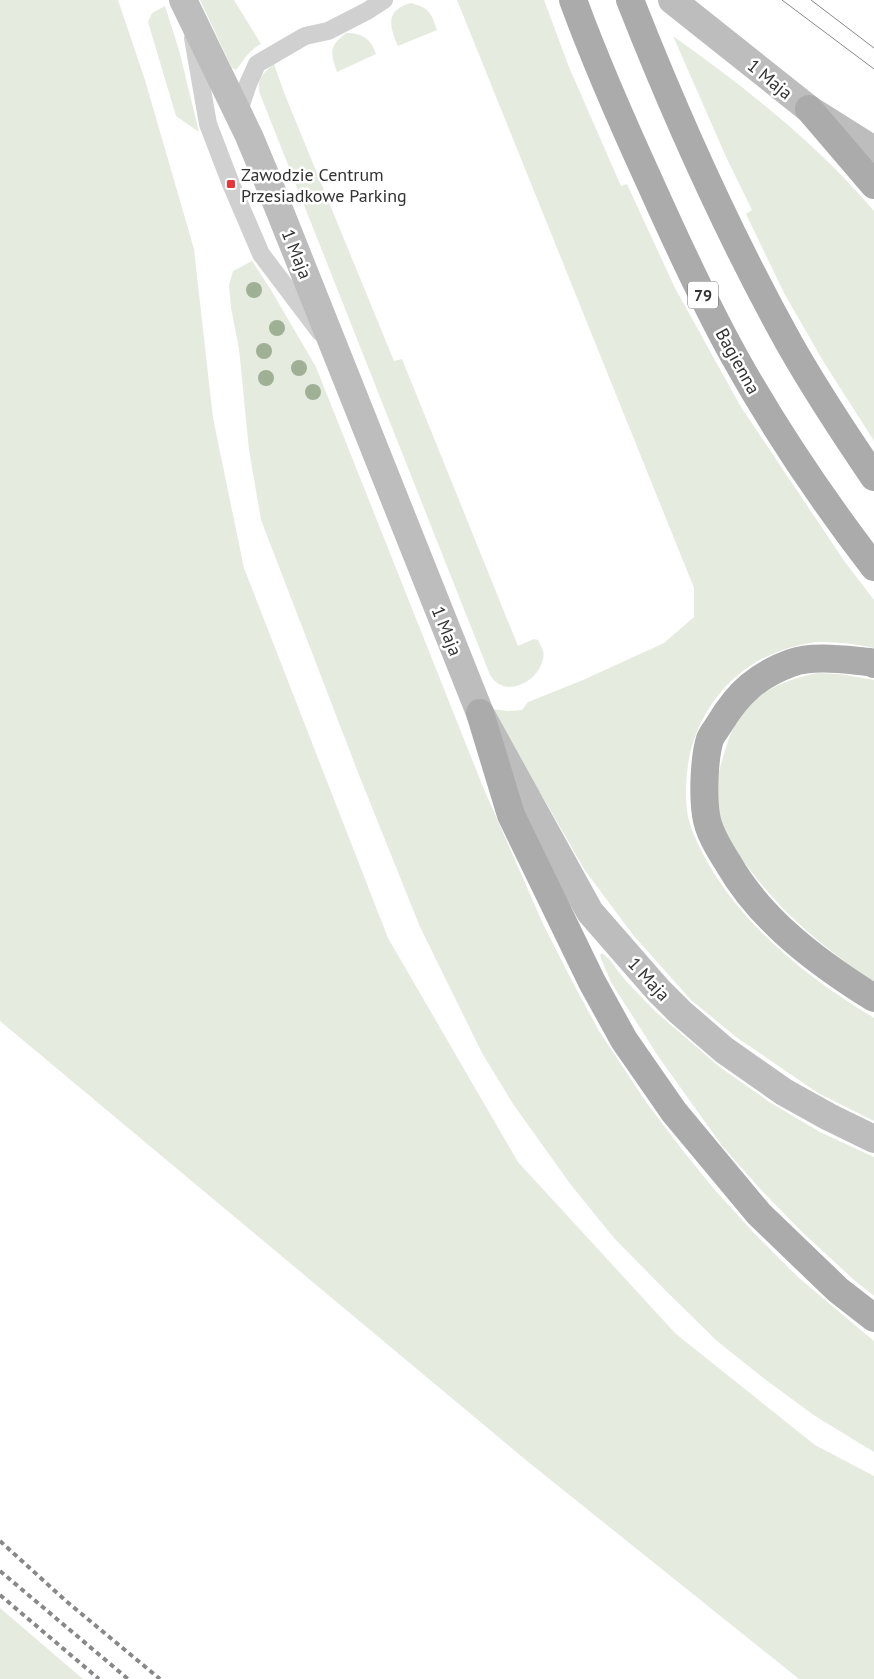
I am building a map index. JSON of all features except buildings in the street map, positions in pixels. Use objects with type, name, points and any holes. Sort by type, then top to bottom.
[{"type":"main road","name":"Bagienna","points":[[573,0],[594,56],[646,175],[694,278],[734,356],[769,415],[808,474],[874,567]]},
{"type":"main road","points":[[630,0],[711,191],[760,289],[818,392],[874,477]]},
{"type":"main road","points":[[809,109],[874,185]]},
{"type":"main road","points":[[874,664],[827,658],[792,662],[757,679],[732,704],[710,739],[705,773],[706,816],[719,848],[735,875],[783,931],[830,969],[874,998]]},
{"type":"main road","points":[[480,713],[511,815],[592,982],[624,1040],[674,1112],[759,1214],[838,1290],[874,1318]]},
{"type":"street","name":"1 Maja","points":[[672,0],[809,109],[874,150]]},
{"type":"street","name":"1 Maja","points":[[186,6],[269,184],[480,713],[590,912],[658,990],[706,1034],[766,1081],[806,1105],[874,1139]]},
{"type":"lane","points":[[238,114],[257,64],[305,36],[328,31],[384,0]]},
{"type":"lane","points":[[186,6],[208,124],[261,254],[337,354]]},
{"type":"shaded area","points":[[0,0],[118,0],[145,80],[194,249],[213,418],[244,568],[388,938],[518,1162],[676,1334],[815,1445],[874,1476],[874,1679],[799,1679],[527,1461],[0,1021]]},
{"type":"shaded area","points":[[200,0],[234,0],[261,44],[250,52],[236,70],[232,68]]},
{"type":"shaded area","points":[[457,0],[544,0],[569,67],[621,186],[627,184],[675,288],[741,407],[845,562],[874,600],[874,648],[855,644],[828,642],[796,646],[756,662],[724,689],[711,706],[693,744],[688,765],[686,791],[688,818],[694,835],[726,891],[769,940],[794,962],[847,1001],[874,1018],[874,1121],[818,1093],[736,1037],[691,1000],[633,935],[584,869],[544,799],[520,766],[491,709],[522,710],[528,702],[583,680],[664,643],[694,617],[694,588]]},
{"type":"shaded area","points":[[411,3],[429,12],[437,30],[398,46],[391,20],[397,10]]},
{"type":"shaded area","points":[[165,6],[179,50],[199,132],[176,116],[148,22],[152,13]]},
{"type":"shaded area","points":[[346,33],[357,34],[366,38],[372,44],[376,54],[337,72],[332,50],[336,42]]},
{"type":"shaded area","points":[[673,36],[753,96],[804,139],[852,186],[874,211],[874,441],[823,361],[784,293],[746,214],[752,210],[727,159]]},
{"type":"shaded area","points":[[274,64],[394,361],[402,359],[518,646],[534,639],[538,640],[542,649],[543,656],[540,667],[535,674],[521,685],[504,686],[496,682],[490,675],[260,94],[259,84],[261,77]]},
{"type":"shaded area","points":[[252,261],[316,367],[483,787],[544,926],[599,1031],[646,1102],[714,1189],[799,1278],[874,1341],[874,1452],[815,1416],[766,1380],[717,1341],[664,1289],[614,1238],[571,1185],[513,1104],[482,1053],[420,927],[359,775],[261,520],[249,450],[239,349],[231,308],[229,285],[233,271]]},
{"type":"shaded area","points":[[817,673],[840,674],[874,680],[874,983],[820,942],[773,898],[744,862],[725,829],[718,811],[716,792],[719,774],[727,744],[741,716],[761,695],[773,688]]},
{"type":"shaded area","points":[[602,953],[657,1013],[721,1068],[771,1103],[820,1132],[874,1157],[874,1296],[801,1231],[723,1147],[660,1059],[612,984],[601,959],[600,955]]},
{"type":"shaded area","points":[[0,1608],[83,1679],[0,1679]]},
{"type":"tram line","points":[[782,0],[874,69]]},
{"type":"tram line","points":[[811,0],[874,48]]},
{"type":"railway","points":[[0,1541],[66,1601],[160,1679]]},
{"type":"railway","points":[[0,1571],[128,1679]]},
{"type":"railway","points":[[0,1595],[99,1679]]},
{"type":"place","name":"Zawodzie Centrum Przesiadkowe Parking","points":[[231,184]]}]
